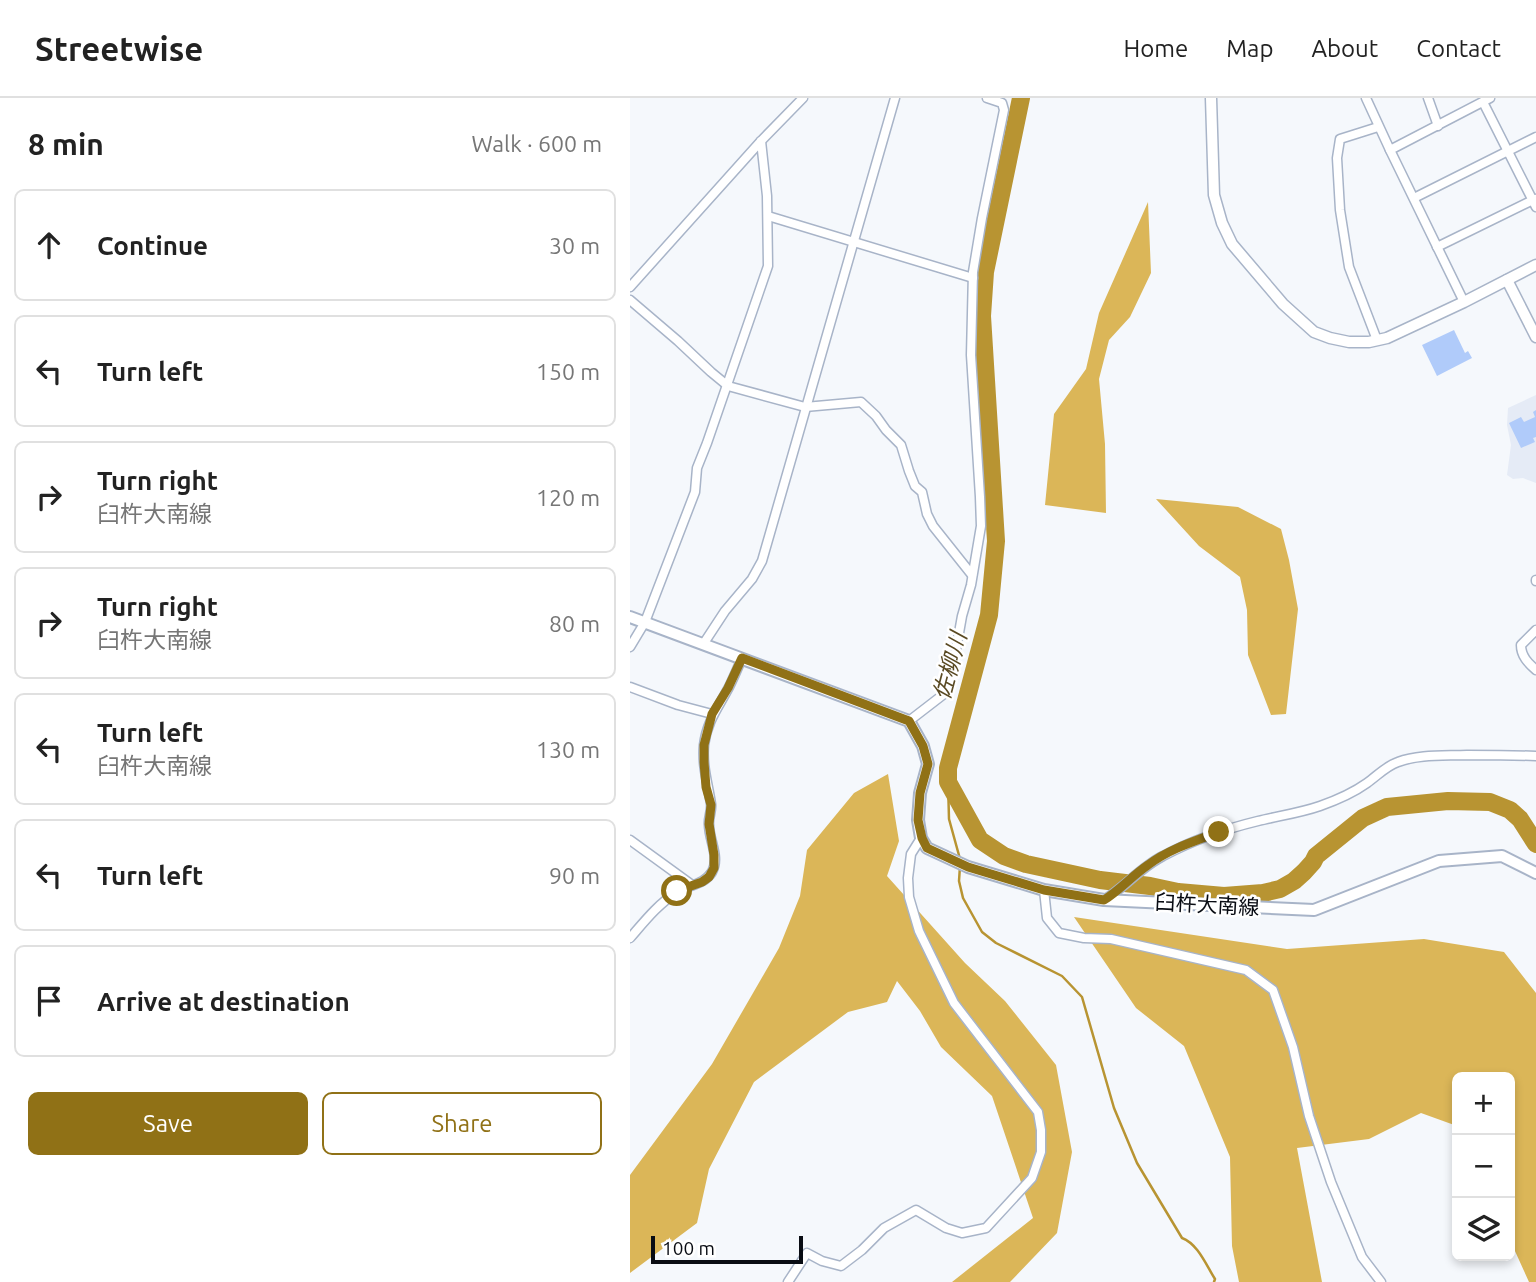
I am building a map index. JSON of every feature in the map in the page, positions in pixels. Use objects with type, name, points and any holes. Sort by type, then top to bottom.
[{"type":"main road","points":[[630,617],[909,721],[923,746],[928,764],[920,793],[918,820],[922,838]]},
{"type":"main road","name":"臼杵大南線","points":[[922,838],[927,848],[968,867],[1044,890],[1104,900],[1314,910],[1439,861],[1502,856],[1536,873]]},
{"type":"street","points":[[630,287],[803,98]]},
{"type":"street","points":[[704,643],[725,611],[752,579],[762,561],[895,98]]},
{"type":"street","points":[[909,721],[944,694],[952,672],[981,526],[971,355],[973,278],[1004,110],[1002,100],[987,98]]},
{"type":"street","points":[[1211,98],[1214,195],[1222,223],[1232,244],[1283,304],[1314,332],[1349,342],[1377,340],[1396,334],[1464,302],[1536,265]]},
{"type":"street","points":[[1366,98],[1464,302]]},
{"type":"street","points":[[1428,98],[1438,126]]},
{"type":"street","points":[[1390,150],[1487,100],[1508,151],[1535,202],[1437,247]]},
{"type":"street","points":[[1377,340],[1349,267],[1340,210],[1337,158],[1340,139],[1378,127]]},
{"type":"street","points":[[1414,198],[1536,137]]},
{"type":"street","points":[[630,647],[645,622],[695,492],[697,468],[768,266],[768,216],[761,141]]},
{"type":"street","points":[[768,216],[973,278]]},
{"type":"street","points":[[1507,280],[1536,337]]},
{"type":"street","points":[[630,300],[727,386],[805,407],[861,402],[866,405],[901,445],[915,486],[922,492],[933,526],[972,575]]},
{"type":"street","points":[[1536,630],[1521,645],[1521,652],[1536,670]]},
{"type":"street","points":[[630,937],[677,891],[702,882],[714,868],[709,824],[711,805],[706,787],[704,745],[712,714],[742,658]]},
{"type":"street","points":[[630,687],[712,714]]},
{"type":"street","points":[[1104,900],[1146,866],[1186,844],[1243,825],[1334,801],[1355,791],[1398,762],[1445,755],[1536,756]]},
{"type":"street","points":[[788,1282],[807,1253],[822,1261],[841,1266],[884,1228],[916,1210],[946,1228],[962,1233],[986,1228],[1032,1178],[1041,1152],[1038,1112],[954,1003],[919,931],[909,897],[908,878],[911,854],[922,838]]},
{"type":"street","points":[[630,840],[692,885]]},
{"type":"street","points":[[1044,890],[1047,918],[1059,933],[1084,938],[1111,939],[1246,970],[1273,990],[1293,1047],[1309,1116],[1331,1182],[1362,1256],[1381,1282]]},
{"type":"shaded area","points":[[1148,202],[1151,273],[1130,317],[1109,340],[1099,379],[1105,444],[1106,513],[1045,505],[1054,414],[1086,369],[1099,313]]},
{"type":"shaded area","points":[[1536,395],[1536,483],[1523,478],[1513,479],[1507,475],[1511,445],[1507,425],[1508,408]]},
{"type":"shaded area","points":[[1156,499],[1238,507],[1281,529],[1298,609],[1286,714],[1271,715],[1248,655],[1247,610],[1240,577],[1199,546]]},
{"type":"shaded area","points":[[888,774],[899,841],[887,876],[965,963],[1005,1001],[1056,1065],[1072,1152],[1057,1233],[1010,1282],[952,1282],[1033,1218],[992,1096],[941,1047],[920,1011],[897,981],[887,1002],[848,1012],[754,1082],[709,1169],[697,1223],[630,1273],[630,1175],[712,1064],[779,948],[800,896],[807,850],[854,793]]},
{"type":"shaded area","points":[[1074,917],[1287,949],[1424,939],[1504,952],[1536,993],[1536,1282],[1529,1282],[1515,1251],[1515,1072],[1452,1072],[1452,1124],[1421,1113],[1369,1139],[1297,1148],[1322,1282],[1239,1282],[1232,1246],[1230,1157],[1184,1046],[1136,1008]]},
{"type":"building","points":[[1454,330],[1465,353],[1468,351],[1472,358],[1437,376],[1422,345]]},
{"type":"building","points":[[1536,410],[1536,437],[1533,438],[1535,442],[1521,448],[1509,423],[1521,417],[1524,422],[1535,417],[1533,412]]},
{"type":"waterway","name":"佐柳川","points":[[1021,98],[985,272],[982,316],[996,541],[989,615],[948,768],[948,782],[980,840],[1004,856],[1026,864],[1100,880],[1224,896],[1280,889],[1294,881],[1316,856],[1363,818],[1387,807],[1448,801],[1490,802],[1510,810],[1520,819],[1536,844]]},
{"type":"waterway","points":[[948,782],[949,819],[960,859]]},
{"type":"waterway","points":[[960,866],[959,881],[963,898],[982,932],[996,943],[1062,976],[1082,997],[1114,1108],[1137,1163],[1182,1238],[1193,1245],[1201,1256],[1215,1279],[1214,1282]]},
{"type":"route","points":[[677,891],[702,882],[714,868],[709,824],[711,805],[706,787],[704,745],[712,714],[742,658],[909,721],[923,746],[928,764],[920,793],[918,820],[922,838],[927,848],[968,867],[1044,890],[1104,900],[1160,857],[1219,832]]}]
